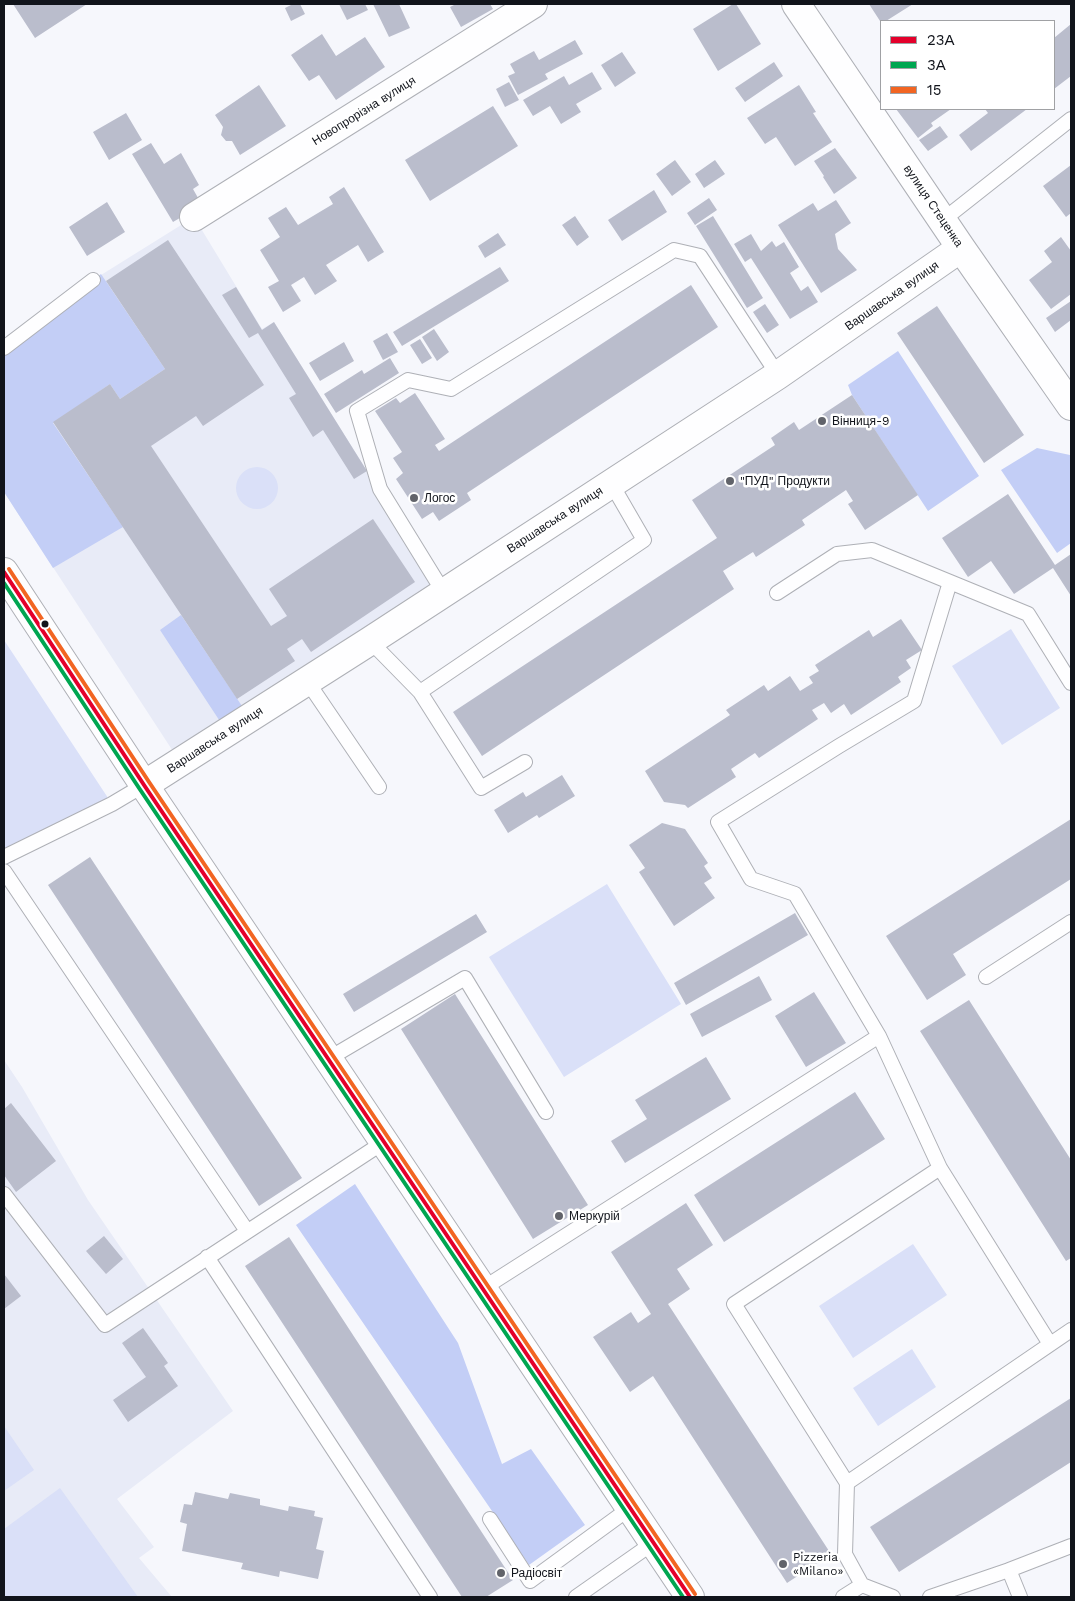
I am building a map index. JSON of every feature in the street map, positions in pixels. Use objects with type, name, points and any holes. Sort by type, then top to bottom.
[{"type":"street","name":"Новопрорізна вулиця","points":[[194,217],[533,4]]},
{"type":"street","name":"вулиця Стеценка","points":[[796,4],[961,248],[1071,406]]},
{"type":"street","name":"Варшавська вулиця","points":[[144,785],[370,641],[778,375],[961,248]]},
{"type":"street","points":[[4,572],[144,785],[690,1597]]},
{"type":"lane","points":[[943,220],[1071,120]]},
{"type":"lane","points":[[444,593],[380,489],[357,411],[408,380],[451,389],[674,250],[700,256],[778,375]]},
{"type":"lane","points":[[4,348],[92,280]]},
{"type":"lane","points":[[420,692],[644,540],[611,483]]},
{"type":"lane","points":[[778,593],[837,554],[872,550],[1028,614],[1071,683]]},
{"type":"lane","points":[[950,582],[914,701],[718,822],[751,879],[795,894],[879,1036],[940,1168],[1050,1344]]},
{"type":"lane","points":[[370,641],[420,692],[481,788],[525,762]]},
{"type":"lane","points":[[307,681],[379,787]]},
{"type":"lane","points":[[4,856],[112,804],[144,785]]},
{"type":"lane","points":[[4,871],[246,1231]]},
{"type":"lane","points":[[986,977],[1071,922]]},
{"type":"lane","points":[[328,1059],[465,978],[546,1112]]},
{"type":"lane","points":[[482,1289],[879,1036]]},
{"type":"lane","points":[[4,1194],[105,1325],[384,1142]]},
{"type":"lane","points":[[893,1597],[862,1585],[845,1554],[847,1483],[734,1304],[940,1168]]},
{"type":"lane","points":[[207,1257],[430,1597]]},
{"type":"lane","points":[[847,1483],[1071,1330]]},
{"type":"lane","points":[[490,1519],[530,1581],[630,1508]]},
{"type":"lane","points":[[576,1597],[653,1543]]},
{"type":"lane","points":[[930,1597],[1071,1546]]},
{"type":"lane","points":[[1009,1570],[1020,1597]]},
{"type":"lane","points":[[843,1597],[862,1585]]},
{"type":"shaded area","points":[[194,217],[262,329],[274,322],[444,593],[180,762],[4,492],[93,280]]},
{"type":"shaded area","points":[[101,274],[165,369],[120,399],[110,384],[53,423],[123,527],[53,568],[4,492],[4,348]]},
{"type":"shaded area","points":[[898,351],[979,476],[928,511],[852,395],[848,385]]},
{"type":"shaded area","points":[[1037,448],[1070,455],[1071,457],[1071,543],[1057,553],[1001,470]]},
{"type":"shaded area","points":[[261,467],[269,470],[275,476],[278,488],[275,500],[269,506],[253,509],[245,506],[239,500],[236,484],[239,476],[245,470]]},
{"type":"shaded area","points":[[181,615],[250,718],[227,732],[160,630]]},
{"type":"shaded area","points":[[1011,629],[1060,708],[1002,745],[952,666]]},
{"type":"shaded area","points":[[4,640],[112,804],[4,857]]},
{"type":"shaded area","points":[[607,884],[681,1004],[564,1077],[489,957]]},
{"type":"shaded area","points":[[4,1060],[22,1087],[88,1200],[233,1411],[117,1499],[154,1547],[139,1558],[172,1597],[4,1597]]},
{"type":"shaded area","points":[[355,1184],[458,1343],[502,1464],[531,1449],[585,1525],[529,1565],[296,1225]]},
{"type":"shaded area","points":[[913,1244],[947,1295],[853,1358],[819,1306]]},
{"type":"shaded area","points":[[912,1349],[936,1387],[878,1426],[853,1388]]},
{"type":"shaded area","points":[[4,1426],[34,1470],[4,1491]]},
{"type":"shaded area","points":[[60,1488],[138,1597],[4,1597],[4,1529]]},
{"type":"building","points":[[13,4],[87,4],[35,38]]},
{"type":"building","points":[[293,4],[300,4],[305,14],[291,21],[285,8]]},
{"type":"building","points":[[339,4],[365,4],[368,10],[347,20]]},
{"type":"building","points":[[373,4],[399,4],[410,28],[389,37]]},
{"type":"building","points":[[456,4],[490,4],[493,9],[461,27],[450,7]]},
{"type":"building","points":[[733,4],[736,4],[761,44],[718,71],[693,29]]},
{"type":"building","points":[[869,4],[913,4],[888,20],[880,21]]},
{"type":"building","points":[[1071,24],[1071,76],[1055,88],[1055,37]]},
{"type":"building","points":[[322,34],[336,56],[365,37],[385,67],[336,100],[319,75],[309,81],[291,55]]},
{"type":"building","points":[[575,40],[583,54],[545,74],[548,79],[518,95],[508,76],[515,73],[510,64],[534,51],[539,60]]},
{"type":"building","points":[[622,52],[636,73],[615,87],[601,65]]},
{"type":"building","points":[[774,62],[783,76],[745,102],[735,88]]},
{"type":"building","points":[[592,72],[602,89],[576,104],[581,112],[561,124],[550,106],[533,116],[523,100],[564,76],[569,85]]},
{"type":"building","points":[[509,82],[519,100],[505,107],[496,89]]},
{"type":"building","points":[[259,85],[286,126],[240,155],[232,141],[226,141],[221,135],[223,127],[215,115]]},
{"type":"building","points":[[799,85],[816,112],[813,113],[832,142],[795,166],[776,137],[765,144],[747,118]]},
{"type":"building","points":[[493,106],[518,146],[430,201],[405,160]]},
{"type":"building","points":[[897,110],[950,110],[931,123],[933,126],[918,138]]},
{"type":"building","points":[[986,110],[1026,110],[971,151],[959,135],[988,113]]},
{"type":"building","points":[[126,113],[142,140],[109,160],[93,132]]},
{"type":"building","points":[[940,126],[948,137],[928,151],[919,140]]},
{"type":"building","points":[[151,143],[164,164],[181,153],[199,185],[193,189],[202,205],[173,222],[132,154]]},
{"type":"building","points":[[835,148],[857,178],[834,194],[814,161]]},
{"type":"building","points":[[675,160],[691,182],[672,196],[656,174]]},
{"type":"building","points":[[715,160],[725,174],[704,188],[695,174]]},
{"type":"building","points":[[1071,165],[1071,213],[1066,217],[1043,186]]},
{"type":"building","points":[[344,187],[384,252],[368,262],[358,245],[326,265],[337,281],[315,295],[304,277],[291,285],[301,301],[283,312],[268,287],[279,281],[260,250],[280,237],[268,218],[286,207],[298,225],[333,204],[329,197]]},
{"type":"building","points":[[654,190],[667,212],[622,241],[608,220]]},
{"type":"building","points":[[709,198],[717,210],[695,225],[687,213]]},
{"type":"building","points":[[836,200],[851,223],[835,234],[838,249],[857,270],[821,293],[778,225],[813,203],[818,211]]},
{"type":"building","points":[[107,202],[125,232],[87,256],[69,227]]},
{"type":"building","points":[[575,216],[589,237],[577,246],[562,225]]},
{"type":"building","points":[[713,216],[763,298],[747,308],[696,226]]},
{"type":"building","points":[[498,233],[506,245],[485,258],[478,246]]},
{"type":"building","points":[[751,234],[761,251],[772,241],[776,247],[784,242],[799,267],[790,273],[801,291],[808,286],[818,302],[790,319],[751,258],[745,262],[734,244]]},
{"type":"building","points":[[1061,237],[1071,251],[1071,294],[1051,309],[1029,280],[1052,262],[1044,251]]},
{"type":"building","points":[[168,240],[264,385],[203,426],[196,416],[151,446],[271,626],[287,616],[269,589],[373,519],[415,582],[311,652],[302,639],[287,649],[295,661],[237,699],[53,422],[110,384],[120,399],[165,369],[106,281]]},
{"type":"building","points":[[500,267],[509,281],[402,346],[393,332]]},
{"type":"building","points":[[691,285],[718,327],[467,493],[471,500],[439,521],[433,512],[422,519],[396,479],[403,473],[393,458],[402,452],[375,411],[396,398],[400,403],[415,393],[445,439],[435,445],[439,451]]},
{"type":"building","points":[[236,287],[262,330],[274,322],[367,471],[354,479],[323,430],[313,437],[289,398],[296,394],[258,333],[249,338],[222,295]]},
{"type":"building","points":[[1071,301],[1071,320],[1055,332],[1046,318]]},
{"type":"building","points":[[765,304],[779,325],[767,333],[753,312]]},
{"type":"building","points":[[937,306],[1024,435],[984,463],[897,333]]},
{"type":"building","points":[[434,329],[449,352],[437,361],[422,337]]},
{"type":"building","points":[[387,333],[398,352],[383,360],[373,341]]},
{"type":"building","points":[[420,339],[432,358],[422,364],[410,345]]},
{"type":"building","points":[[344,342],[354,361],[320,381],[309,363]]},
{"type":"building","points":[[390,358],[399,373],[336,413],[324,394],[362,370],[364,374]]},
{"type":"building","points":[[852,395],[918,495],[865,530],[848,504],[853,501],[846,490],[802,520],[805,525],[756,557],[753,552],[723,571],[734,589],[482,756],[453,712],[717,538],[692,500],[775,445],[771,438],[794,422],[799,430]]},
{"type":"building","points":[[1008,494],[1055,565],[1071,554],[1071,596],[1053,568],[1014,594],[991,561],[968,577],[942,538]]},
{"type":"building","points":[[901,619],[922,650],[906,660],[911,668],[898,677],[901,682],[851,715],[844,704],[831,713],[824,703],[812,710],[818,719],[759,758],[755,753],[731,769],[736,777],[688,808],[685,805],[664,802],[645,771],[730,715],[726,710],[764,685],[768,691],[790,676],[800,691],[813,683],[809,677],[819,671],[815,665],[869,630],[873,637]]},
{"type":"building","points":[[562,775],[575,796],[539,818],[537,815],[508,833],[494,810],[523,792],[526,797]]},
{"type":"building","points":[[1071,819],[1071,879],[953,954],[966,975],[927,1000],[886,936]]},
{"type":"building","points":[[662,823],[685,829],[708,863],[704,866],[712,878],[704,883],[715,898],[674,926],[639,872],[645,868],[629,845]]},
{"type":"building","points":[[90,857],[302,1178],[259,1206],[48,885]]},
{"type":"building","points":[[795,913],[808,935],[686,1005],[674,983]]},
{"type":"building","points":[[476,914],[487,932],[354,1012],[343,994]]},
{"type":"building","points":[[759,976],[772,1000],[702,1037],[690,1014]]},
{"type":"building","points":[[814,992],[846,1043],[806,1067],[775,1016]]},
{"type":"building","points":[[455,994],[588,1205],[533,1239],[401,1029]]},
{"type":"building","points":[[969,1000],[1071,1160],[1071,1258],[1066,1261],[920,1031]]},
{"type":"building","points":[[706,1057],[731,1099],[625,1163],[611,1141],[647,1119],[635,1100]]},
{"type":"building","points":[[855,1092],[885,1139],[724,1242],[694,1195]]},
{"type":"building","points":[[11,1103],[56,1161],[16,1192],[4,1175],[4,1109]]},
{"type":"building","points":[[686,1203],[713,1245],[677,1269],[690,1289],[668,1304],[831,1554],[787,1583],[653,1376],[630,1392],[593,1337],[631,1312],[638,1323],[651,1314],[611,1252]]},
{"type":"building","points":[[104,1236],[123,1259],[106,1274],[86,1251]]},
{"type":"building","points":[[289,1237],[513,1580],[486,1597],[462,1597],[245,1266]]},
{"type":"building","points":[[4,1274],[21,1296],[4,1309]]},
{"type":"building","points":[[143,1328],[168,1363],[164,1366],[178,1386],[128,1422],[113,1400],[146,1377],[122,1343]]},
{"type":"building","points":[[1071,1398],[1071,1462],[899,1572],[870,1527]]},
{"type":"building","points":[[195,1492],[228,1499],[230,1493],[260,1499],[260,1505],[288,1511],[289,1506],[315,1511],[314,1516],[323,1518],[316,1549],[324,1551],[318,1579],[280,1571],[279,1577],[241,1569],[243,1563],[182,1551],[187,1524],[180,1522],[184,1504],[192,1505]]},
{"type":"transit line","name":"15","points":[[9,569],[149,782],[695,1594]]},
{"type":"transit line","name":"23А","points":[[4,572],[144,785],[690,1597]]},
{"type":"transit line","name":"3А","points":[[4,583],[139,788],[683,1597]]},
{"type":"place","name":"Вінниця-9","points":[[822,421]]},
{"type":"place","name":"\"ПУД\" Продукти","points":[[730,481]]},
{"type":"place","name":"Логос","points":[[414,498]]},
{"type":"place","name":"Меркурій","points":[[559,1216]]},
{"type":"place","name":"Pizzeria «Milano»","points":[[783,1564]]},
{"type":"place","name":"Радіосвіт","points":[[501,1573]]}]
